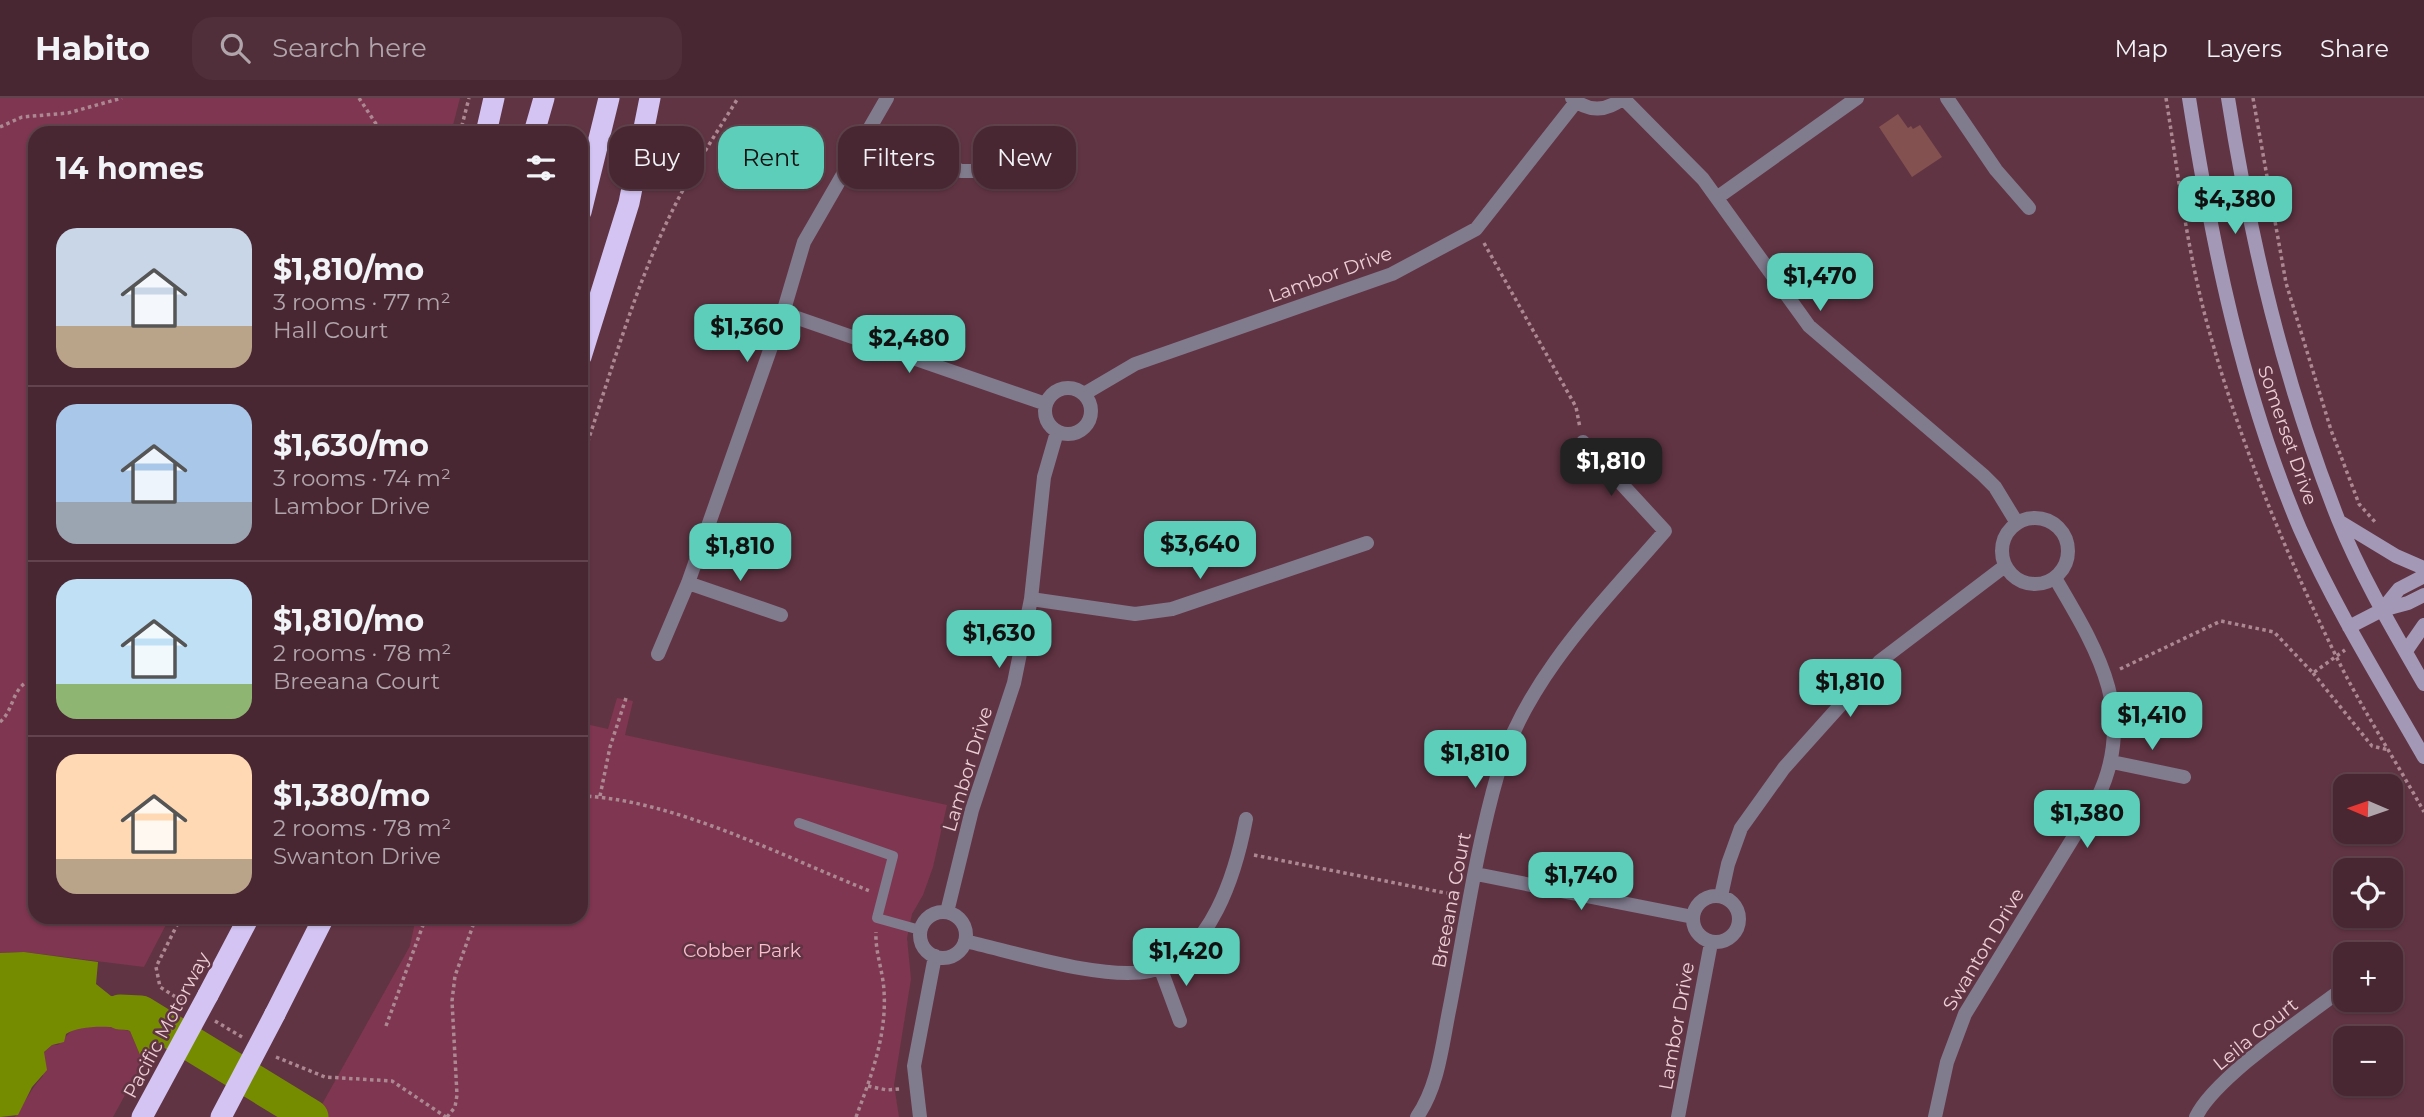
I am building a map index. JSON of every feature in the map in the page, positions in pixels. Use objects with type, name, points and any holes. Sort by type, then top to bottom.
[{"type":"highway","points":[[488,126],[494,98]]},
{"type":"highway","points":[[536,126],[544,98]]},
{"type":"highway","points":[[588,184],[609,98]]},
{"type":"highway","points":[[588,335],[629,203],[650,98]]},
{"type":"highway","name":"Pacific Motorway","points":[[142,1117],[246,924]]},
{"type":"highway","points":[[221,1117],[320,924]]},
{"type":"main road","name":"Somerset Drive","points":[[2189,98],[2214,244],[2246,374],[2301,529],[2349,627],[2424,757]]},
{"type":"main road","name":"Somerset Drive","points":[[2228,98],[2250,227],[2274,331],[2303,424],[2339,521],[2382,610],[2424,684]]},
{"type":"main road","points":[[2339,521],[2396,556],[2424,568]]},
{"type":"main road","points":[[2382,610],[2399,589],[2424,576]]},
{"type":"main road","points":[[2349,627],[2382,610],[2424,595]]},
{"type":"main road","points":[[2406,651],[2424,625]]},
{"type":"street","points":[[872,126],[887,98]]},
{"type":"street","points":[[1574,100],[1587,108],[1601,109],[1613,106],[1623,98],[1660,133],[1718,197],[1809,326],[1983,475],[1995,487],[2017,523]]},
{"type":"street","points":[[1718,197],[1857,98]]},
{"type":"street","points":[[1947,98],[1996,170],[2029,208]]},
{"type":"street","name":"Lambor Drive","points":[[1046,404],[1051,396],[1067,388],[1084,394],[1135,364],[1392,274],[1476,229],[1574,100]]},
{"type":"street","points":[[658,654],[688,583],[783,313],[804,242],[838,184]]},
{"type":"street","points":[[783,313],[1046,404],[1047,420],[1057,432],[1072,435],[1089,422],[1091,408],[1084,394]]},
{"type":"street","name":"Lambor Drive","points":[[947,912],[972,810],[1014,683],[1031,599],[1044,477],[1057,432]]},
{"type":"street","name":"Breeana Court","points":[[1417,1117],[1436,1076],[1499,771],[1528,703],[1570,642],[1665,531],[1583,442]]},
{"type":"street","points":[[2036,517],[2048,520],[2064,533],[2069,549],[2067,561],[2055,578],[2038,585],[2024,583],[2005,566],[2004,540],[2017,523],[2036,517]]},
{"type":"street","points":[[1031,599],[1135,614],[1172,609],[1367,544]]},
{"type":"street","points":[[1476,874],[1693,917],[1701,901],[1721,896],[1728,864],[1741,828],[1784,768],[1880,661],[2005,566]]},
{"type":"street","name":"Swanton Drive","points":[[1935,1117],[1947,1062],[1965,1014],[2097,799],[2112,762],[2115,708],[2105,675],[2083,626],[2055,578]]},
{"type":"street","points":[[688,583],[781,615]]},
{"type":"street","points":[[2112,762],[2184,777]]},
{"type":"street","points":[[965,941],[1103,971],[1137,972],[1160,967],[1185,951],[1210,921],[1241,846],[1246,820]]},
{"type":"street","name":"Lambor Drive","points":[[1711,943],[1731,937],[1739,925],[1737,910],[1721,896]]},
{"type":"street","points":[[947,912],[961,919],[965,941],[953,956],[935,957],[922,946],[920,930],[933,913],[947,912]]},
{"type":"street","name":"Lambor Drive","points":[[1693,917],[1698,934],[1711,943]]},
{"type":"street","name":"Lambor Drive","points":[[1678,1117],[1711,943]]},
{"type":"street","points":[[920,1117],[914,1086],[917,1043],[935,957]]},
{"type":"street","points":[[1160,967],[1180,1021]]},
{"type":"street","name":"Leila Court","points":[[2196,1117],[2211,1094],[2333,996]]},
{"type":"lane","points":[[799,823],[893,856],[877,918],[920,930]]},
{"type":"path","points":[[0,127],[22,117],[76,111],[122,98]]},
{"type":"path","points":[[359,98],[377,126]]},
{"type":"path","points":[[462,126],[469,98]]},
{"type":"path","points":[[588,441],[622,341],[666,226],[682,190],[738,98]]},
{"type":"path","points":[[2253,98],[2275,233],[2305,351],[2359,505],[2378,525]]},
{"type":"path","points":[[1476,229],[1576,407],[1583,442]]},
{"type":"path","points":[[2105,675],[2221,621],[2274,632],[2313,673],[2372,746],[2389,750]]},
{"type":"path","points":[[2313,673],[2345,650]]},
{"type":"path","points":[[0,722],[9,710],[15,692],[28,681]]},
{"type":"path","points":[[600,796],[610,747],[626,698]]},
{"type":"path","points":[[588,796],[600,796],[702,824],[883,896]]},
{"type":"path","points":[[1241,846],[1257,857],[1472,898]]},
{"type":"path","points":[[856,1117],[868,1086],[883,1022],[884,993],[876,942],[877,918]]},
{"type":"path","points":[[386,1026],[423,924]]},
{"type":"path","points":[[447,1117],[455,1107],[457,1094],[452,1023],[455,976],[474,924]]},
{"type":"path","points":[[868,1086],[887,1090],[914,1086]]},
{"type":"green space","points":[[0,98],[460,98],[453,126],[28,126],[28,924],[166,924],[144,967],[24,952],[0,953]]},
{"type":"green space","name":"Cobber Park","points":[[617,698],[633,701],[625,735],[947,805],[933,867],[923,895],[912,914],[907,938],[911,979],[894,1085],[899,1117],[315,1117],[410,946],[415,924],[588,924],[588,725],[608,729]]},
{"type":"green space","points":[[100,1025],[130,1031],[143,1062],[113,1117],[15,1117],[43,1076],[43,1053],[52,1045],[58,1045],[73,1029]]},
{"type":"shaded area","points":[[24,952],[98,962],[96,984],[111,996],[151,1000],[167,1015],[143,1062],[130,1031],[98,1027],[66,1034],[64,1042],[52,1045],[44,1052],[47,1070],[32,1087],[18,1115],[0,1117],[0,953]]},
{"type":"building","points":[[1898,114],[1908,128],[1911,126],[1913,129],[1920,125],[1942,157],[1912,177],[1879,127]]},
{"type":"waterway","points":[[120,1012],[141,1013],[311,1117]]}]
